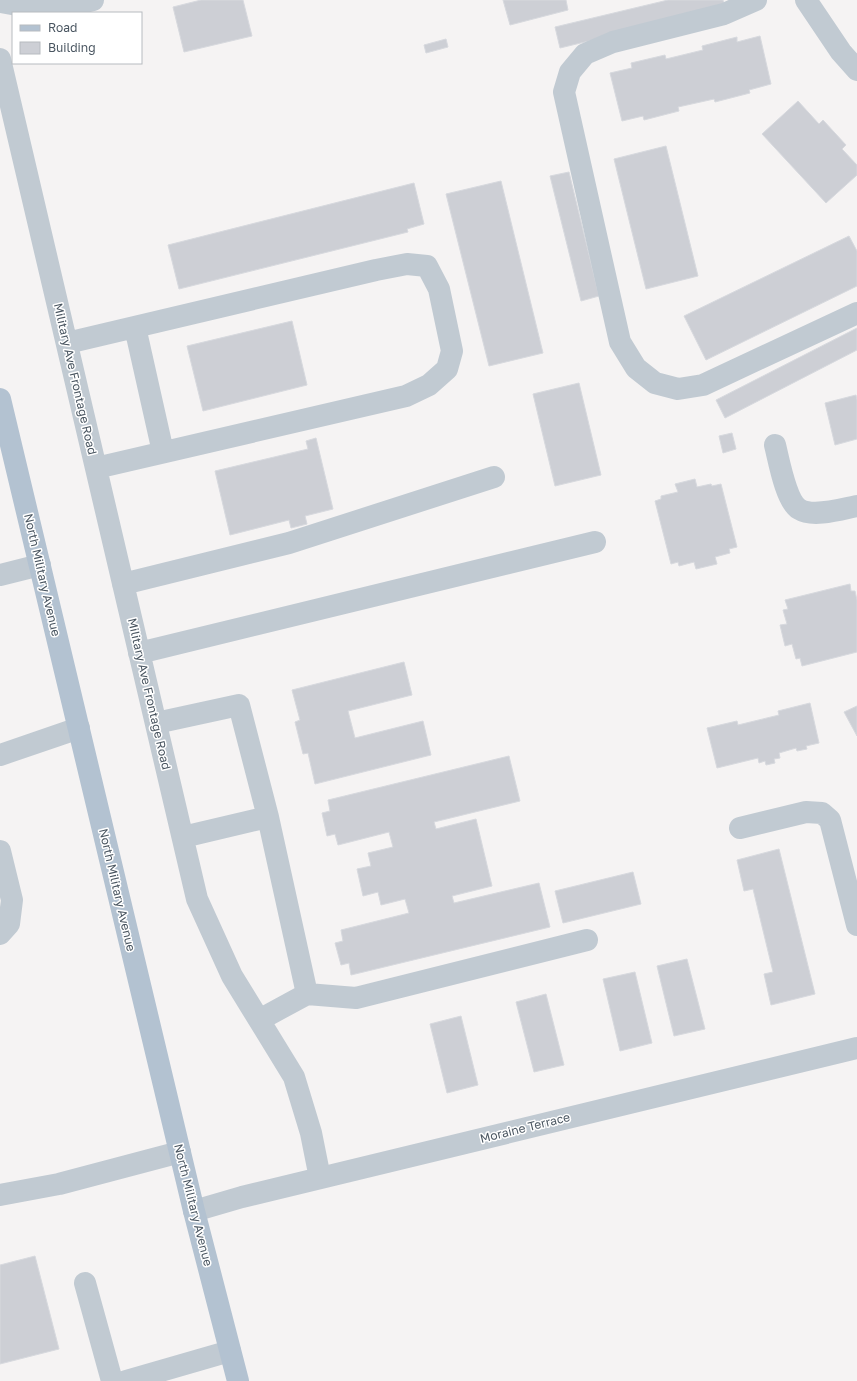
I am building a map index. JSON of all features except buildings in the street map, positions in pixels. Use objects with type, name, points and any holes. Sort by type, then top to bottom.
[{"type":"main road","name":"North Military Avenue","points":[[1,411],[40,565],[194,1211],[238,1381]]},
{"type":"street","points":[[0,4],[40,9],[73,5],[93,0]]},
{"type":"street","points":[[756,0],[724,14],[614,42],[585,54],[570,72],[564,92],[620,342],[636,368],[655,383],[678,389],[703,385],[857,313]]},
{"type":"street","points":[[806,0],[841,52],[857,70]]},
{"type":"street","name":"Military Ave Frontage Road","points":[[0,59],[197,899],[232,976],[294,1077],[311,1133],[320,1178]]},
{"type":"street","points":[[67,343],[407,264],[427,266],[439,289],[452,351],[447,369],[428,386],[406,396],[96,468]]},
{"type":"street","points":[[135,327],[163,452]]},
{"type":"street","points":[[776,446],[788,494],[799,509],[815,513],[833,512],[857,506]]},
{"type":"street","points":[[123,584],[289,543],[494,477]]},
{"type":"street","points":[[139,653],[595,542]]},
{"type":"street","points":[[0,575],[40,565]]},
{"type":"street","points":[[156,723],[239,705],[268,817],[307,994]]},
{"type":"street","points":[[0,755],[79,728]]},
{"type":"street","points":[[740,828],[806,812],[822,813],[830,820],[857,925]]},
{"type":"street","points":[[182,837],[268,817]]},
{"type":"street","points":[[0,851],[12,900],[9,924],[0,934]]},
{"type":"street","points":[[259,1020],[307,994],[356,998],[587,940]]},
{"type":"street","name":"Moraine Terrace","points":[[194,1211],[242,1197],[857,1048]]},
{"type":"street","points":[[0,1195],[59,1184],[180,1152]]},
{"type":"street","points":[[85,1283],[112,1381]]},
{"type":"street","points":[[126,1381],[230,1351]]}]
